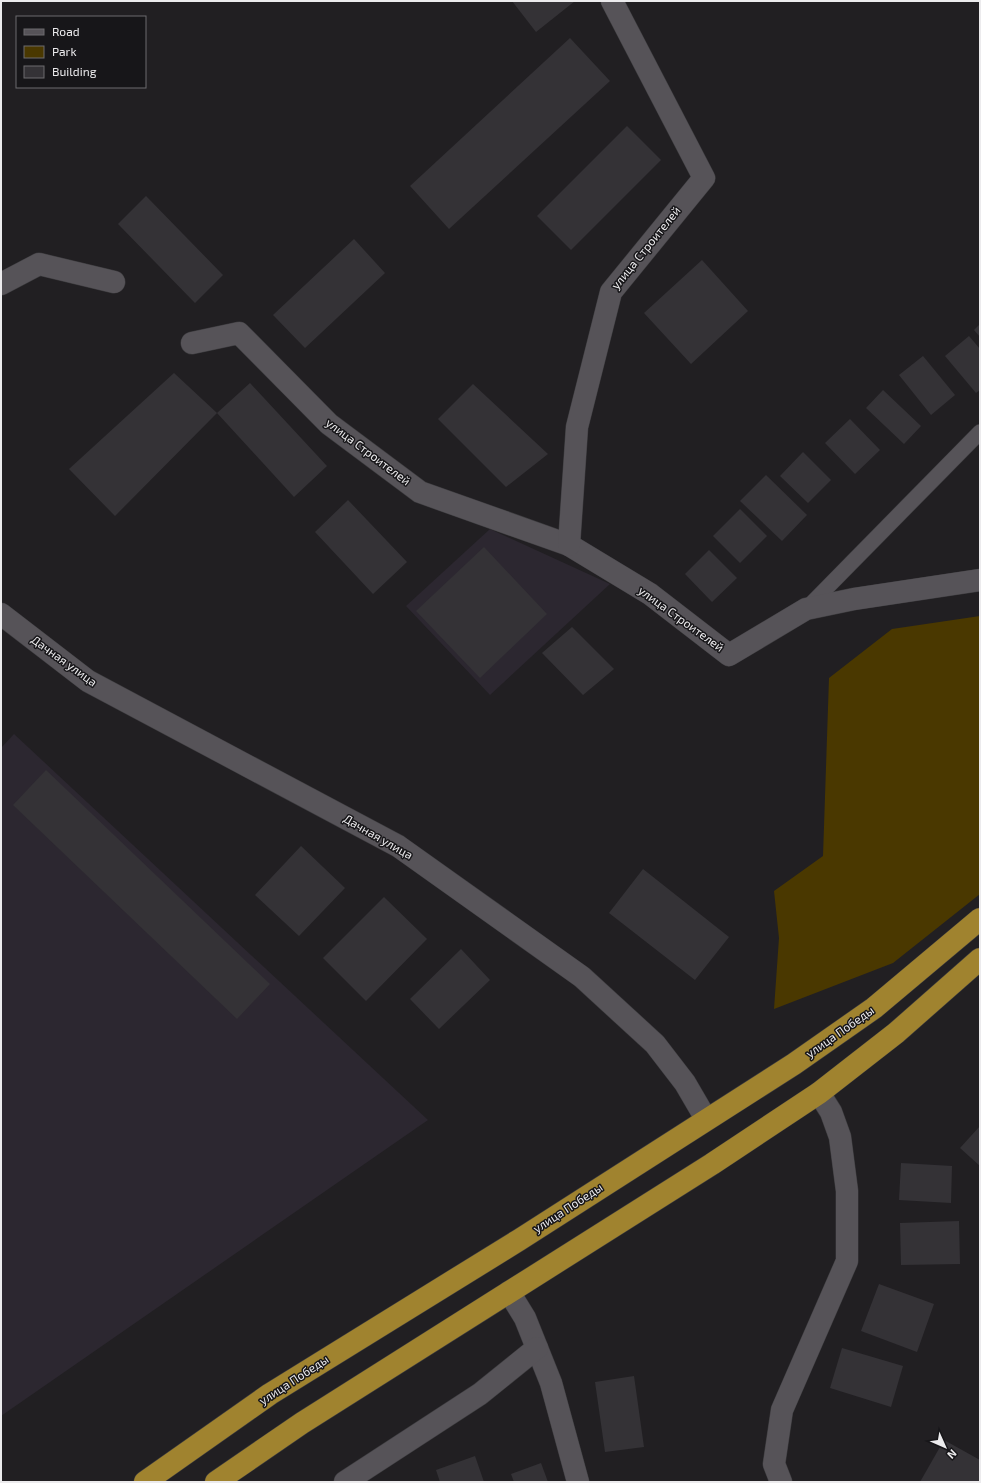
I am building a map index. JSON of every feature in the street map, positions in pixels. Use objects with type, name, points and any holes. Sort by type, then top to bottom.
[{"type":"highway","name":"улица Победы","points":[[145,1482],[270,1394],[519,1240],[794,1064],[874,1008],[980,918]]},
{"type":"highway","points":[[216,1482],[302,1423],[712,1164],[818,1093],[896,1032],[980,959]]},
{"type":"street","name":"улица Строителей","points":[[568,545],[577,427],[611,292],[704,178],[612,1]]},
{"type":"street","points":[[1,284],[39,264],[114,282]]},
{"type":"street","name":"улица Строителей","points":[[192,343],[238,333],[329,424],[420,492],[568,545],[650,594],[729,655],[806,609],[854,599],[980,580]]},
{"type":"street","name":"Дачная улица","points":[[1,614],[88,681],[398,846],[582,977],[655,1044],[685,1083],[706,1119]]},
{"type":"street","points":[[781,1482],[774,1464],[782,1410],[847,1261],[848,1191],[840,1137],[831,1112],[818,1093]]},
{"type":"street","points":[[510,1292],[525,1318],[551,1383],[578,1482]]},
{"type":"street","points":[[345,1482],[480,1394],[537,1348]]},
{"type":"lane","points":[[806,609],[980,432]]},
{"type":"shaded area","points":[[490,529],[610,584],[490,695],[406,606]]},
{"type":"shaded area","points":[[14,734],[428,1120],[1,1416],[1,748]]},
{"type":"green space","points":[[980,616],[980,894],[893,963],[774,1009],[779,938],[774,891],[823,856],[829,678],[892,629]]},
{"type":"building","points":[[512,1],[575,1],[536,32]]},
{"type":"building","points":[[570,38],[610,81],[449,229],[410,186]]},
{"type":"building","points":[[627,126],[661,160],[571,250],[537,216]]},
{"type":"building","points":[[146,196],[223,275],[195,303],[118,224]]},
{"type":"building","points":[[354,239],[385,273],[305,348],[273,315]]},
{"type":"building","points":[[702,260],[748,311],[691,364],[644,313]]},
{"type":"building","points":[[980,324],[980,337],[974,330]]},
{"type":"building","points":[[969,336],[980,349],[980,390],[976,393],[945,356]]},
{"type":"building","points":[[923,356],[955,395],[931,415],[899,375]]},
{"type":"building","points":[[174,373],[217,413],[115,516],[69,469]]},
{"type":"building","points":[[250,383],[327,466],[294,497],[217,413]]},
{"type":"building","points":[[473,384],[548,454],[506,487],[438,419]]},
{"type":"building","points":[[883,390],[921,426],[904,444],[866,408]]},
{"type":"building","points":[[850,419],[880,450],[855,474],[825,443]]},
{"type":"building","points":[[803,452],[831,480],[808,503],[780,476]]},
{"type":"building","points":[[766,475],[807,515],[782,541],[740,501]]},
{"type":"building","points":[[348,500],[407,562],[373,594],[315,532]]},
{"type":"building","points":[[740,509],[767,536],[740,563],[713,536]]},
{"type":"building","points":[[484,547],[547,614],[480,678],[416,611]]},
{"type":"building","points":[[709,550],[737,578],[712,602],[685,574]]},
{"type":"building","points":[[572,627],[614,669],[583,695],[542,653]]},
{"type":"building","points":[[46,770],[270,984],[237,1019],[13,805]]},
{"type":"building","points":[[301,846],[345,888],[299,936],[255,895]]},
{"type":"building","points":[[643,869],[729,937],[695,980],[609,913]]},
{"type":"building","points":[[384,897],[427,939],[366,1001],[323,958]]},
{"type":"building","points":[[461,949],[490,980],[439,1029],[410,999]]},
{"type":"building","points":[[980,1126],[980,1166],[960,1148]]},
{"type":"building","points":[[901,1163],[952,1166],[951,1203],[899,1200]]},
{"type":"building","points":[[959,1221],[960,1264],[901,1265],[900,1223]]},
{"type":"building","points":[[879,1284],[934,1304],[917,1352],[861,1331]]},
{"type":"building","points":[[842,1348],[903,1366],[891,1407],[830,1388]]},
{"type":"building","points":[[634,1376],[644,1447],[605,1452],[595,1382]]},
{"type":"building","points":[[944,1440],[980,1460],[980,1482],[920,1482]]},
{"type":"building","points":[[475,1456],[484,1482],[440,1482],[436,1470]]},
{"type":"building","points":[[541,1463],[548,1482],[514,1482],[511,1474]]}]
